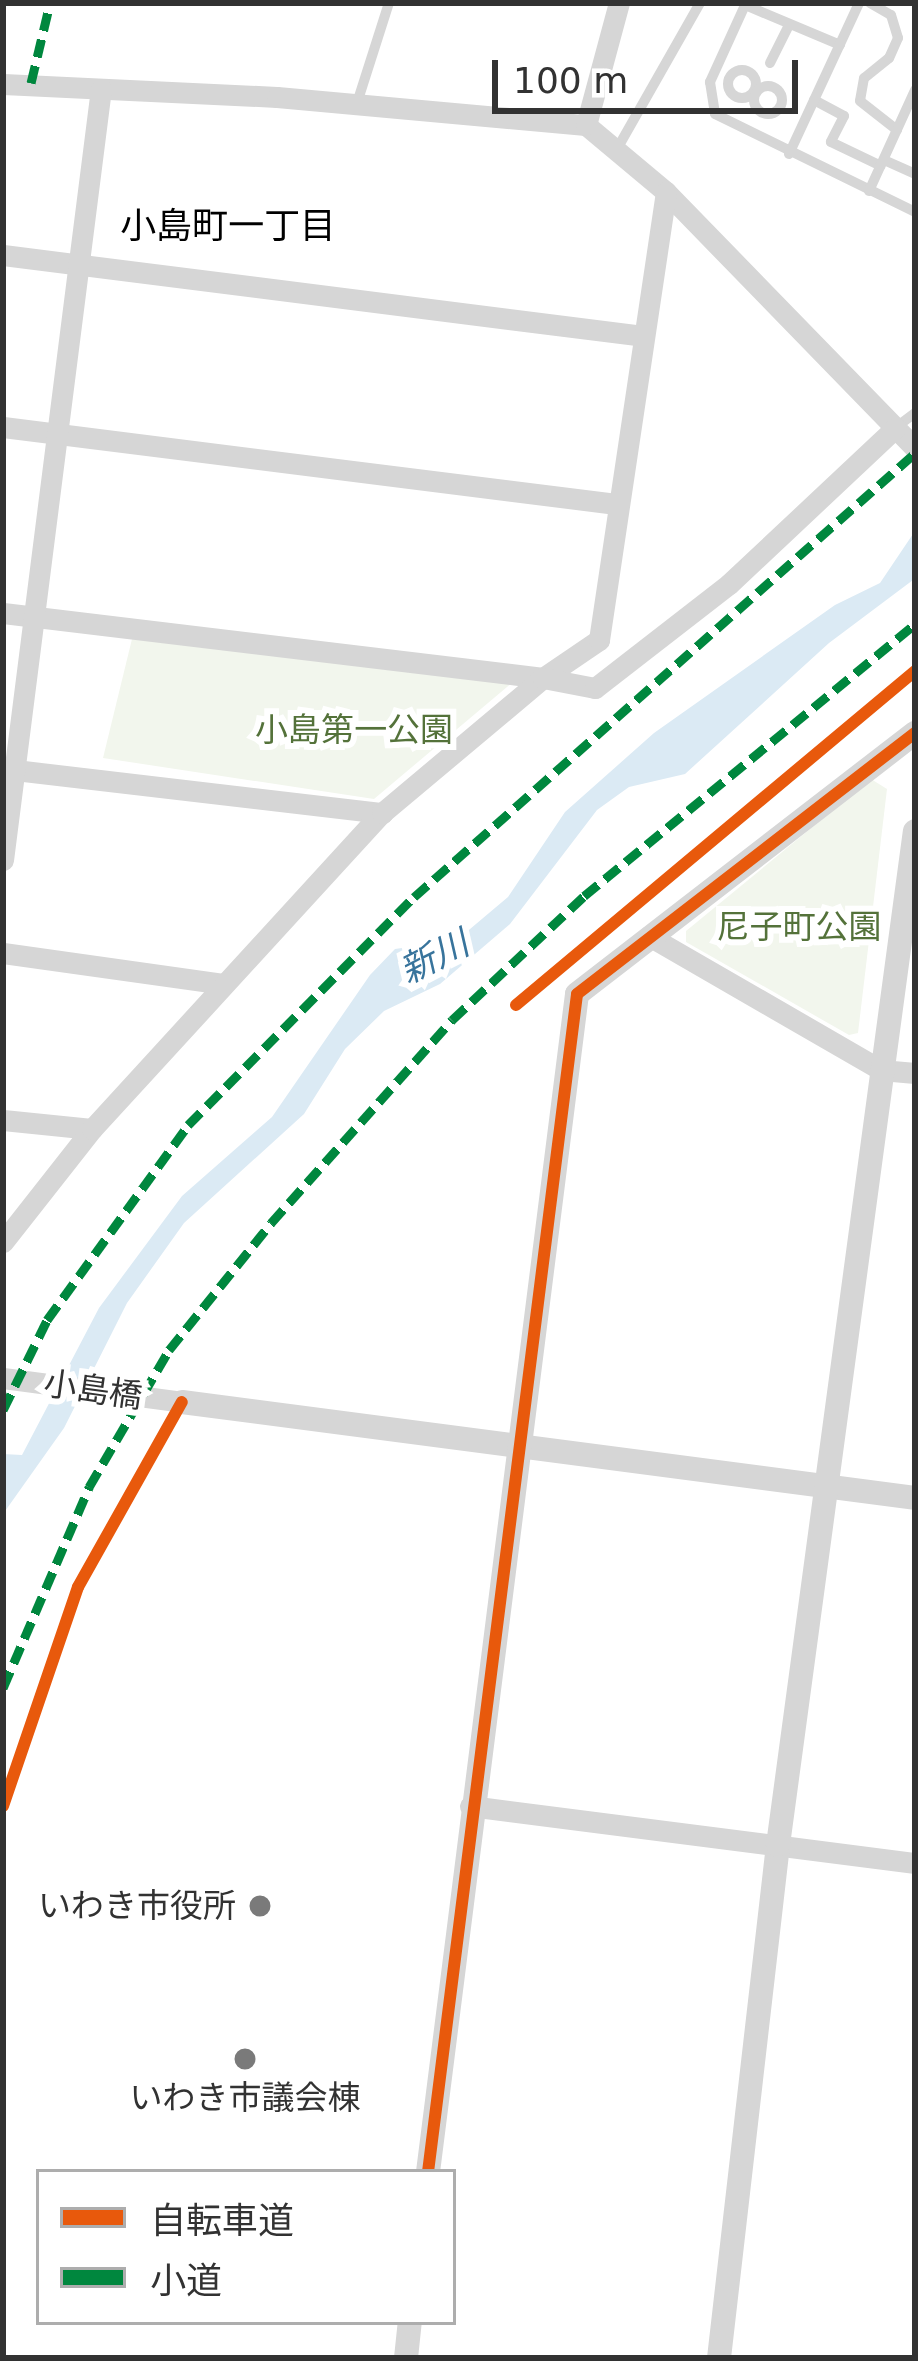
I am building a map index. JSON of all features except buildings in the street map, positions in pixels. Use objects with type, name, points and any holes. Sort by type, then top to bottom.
[{"type":"street","points":[[586,124],[619,3]]},
{"type":"street","points":[[3,84],[358,103],[586,124],[666,192],[915,448]]},
{"type":"street","points":[[3,860],[53,434],[101,89]]},
{"type":"street","points":[[3,1242],[92,1129],[382,813],[543,677],[599,640],[666,192]]},
{"type":"street","points":[[3,255],[643,336]]},
{"type":"street","points":[[3,428],[616,504]]},
{"type":"street","points":[[3,613],[543,677],[595,688],[729,584],[896,428]]},
{"type":"street","points":[[428,2169],[470,1806],[577,994],[649,936],[912,746]]},
{"type":"street","points":[[15,770],[382,813]]},
{"type":"street","points":[[719,2358],[778,1845],[915,830]]},
{"type":"street","points":[[649,936],[881,1070],[915,1073]]},
{"type":"street","points":[[3,953],[223,984]]},
{"type":"street","points":[[3,1120],[92,1129]]},
{"type":"street","name":"小島橋","points":[[3,1378],[182,1402]]},
{"type":"street","points":[[182,1402],[915,1498]]},
{"type":"street","points":[[470,1806],[915,1863]]},
{"type":"street","points":[[406,2358],[410,2325]]},
{"type":"lane","points":[[358,103],[389,3]]},
{"type":"lane","points":[[617,148],[700,3]]},
{"type":"lane","points":[[789,154],[859,3]]},
{"type":"lane","points":[[870,3],[891,15],[898,38],[889,58],[864,78],[860,101],[897,130]]},
{"type":"lane","points":[[840,45],[788,27],[746,4],[708,93],[715,114],[915,212]]},
{"type":"lane","points":[[770,63],[788,27]]},
{"type":"lane","points":[[721,56],[735,72],[752,74],[754,93],[731,93],[735,72]]},
{"type":"lane","points":[[869,191],[915,90]]},
{"type":"lane","points":[[814,100],[844,116],[831,142],[915,175]]},
{"type":"lane","points":[[896,428],[915,413]]},
{"type":"green space","name":"小島第一公園","points":[[132,639],[513,682],[374,799],[103,758]]},
{"type":"green space","name":"尼子町公園","points":[[871,779],[887,789],[858,1033],[849,1035],[686,942],[686,931]]},
{"type":"water","name":"新川","points":[[915,531],[913,580],[829,643],[685,774],[629,787],[597,810],[510,924],[440,984],[384,1011],[345,1049],[304,1114],[184,1223],[127,1303],[64,1428],[3,1514],[3,1454],[22,1455],[99,1308],[182,1196],[272,1117],[370,975],[395,949],[457,940],[508,897],[565,812],[654,733],[835,605],[880,583]]},
{"type":"marked path","points":[[31,83],[50,3]]},
{"type":"marked path","points":[[3,1410],[47,1320],[188,1125],[414,897],[915,453]]},
{"type":"marked path","points":[[3,1688],[89,1487],[169,1350],[271,1223],[452,1020],[584,896],[915,624]]},
{"type":"cycle path","points":[[516,1005],[915,671]]},
{"type":"cycle path","points":[[428,2169],[577,994],[915,733]]},
{"type":"cycle path","points":[[3,1806],[78,1587],[182,1402]]},
{"type":"place","name":"いわき市役所","points":[[260,1906]]},
{"type":"place","name":"いわき市議会棟","points":[[245,2059]]},
{"type":"district","name":"小島町一丁目","points":[[228,226]]}]
